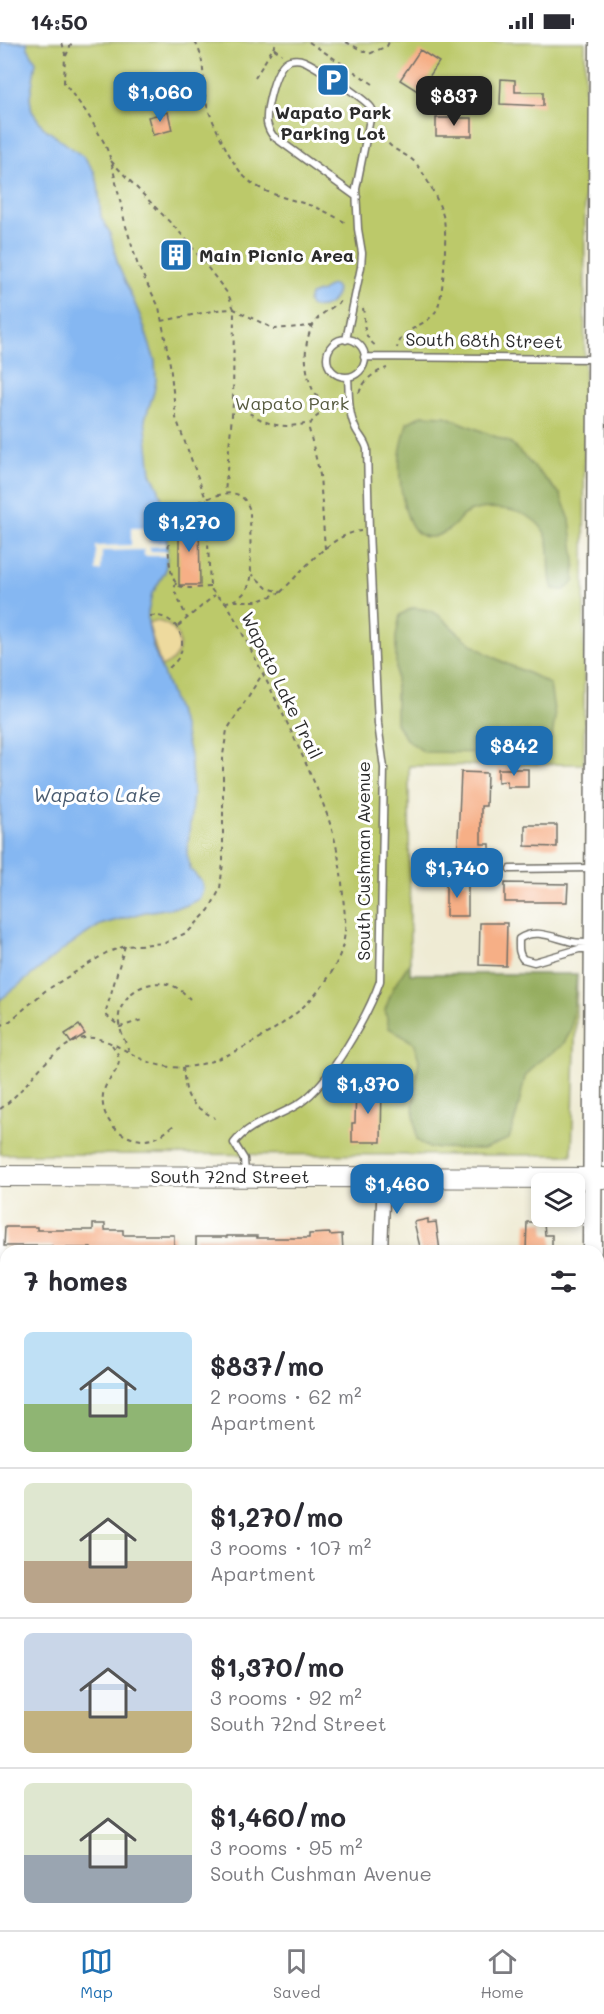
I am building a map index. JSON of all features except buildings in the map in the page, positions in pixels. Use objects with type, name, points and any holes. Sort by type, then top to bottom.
[{"type":"main road","name":"South 72nd Street","points":[[0,1176],[598,1178]]},
{"type":"street","points":[[592,1245],[598,1178],[594,868],[599,770],[601,359],[599,42]]},
{"type":"street","points":[[381,1245],[384,1177]]},
{"type":"lane","points":[[346,340],[362,254],[358,229],[357,197],[356,189],[371,119],[371,105],[302,59],[286,61],[281,66],[268,104],[267,127],[273,136],[357,197]]},
{"type":"lane","points":[[346,340],[360,346],[364,357],[362,368],[353,376],[348,377],[336,374],[328,366],[327,360],[329,349],[333,344],[346,340]]},
{"type":"lane","name":"South 68th Street","points":[[364,357],[601,359]]},
{"type":"lane","name":"South Cushman Avenue","points":[[245,1176],[244,1159],[234,1143],[240,1135],[253,1126],[301,1103],[324,1081],[338,1062],[376,994],[380,981],[384,768],[378,724],[367,449],[365,441],[354,427],[348,377]]},
{"type":"lane","points":[[510,869],[594,868]]},
{"type":"lane","points":[[531,934],[549,935],[594,946],[528,962],[520,955],[519,939],[531,934]]},
{"type":"path","name":"Wapato Lake Trail","points":[[0,1109],[14,1098],[41,1065],[80,1039],[110,1043],[155,1064],[183,1067],[211,1061],[239,1050],[266,1035],[318,994],[337,958],[345,933],[339,856],[328,814],[285,715],[226,602],[215,595],[210,587],[206,499],[176,418],[170,364],[159,307],[138,266],[125,223],[111,160],[98,130],[64,84],[65,59],[62,42]]},
{"type":"path","points":[[65,59],[72,42]]},
{"type":"path","points":[[195,42],[201,55],[208,109],[232,160],[243,176],[262,190],[320,209],[358,229]]},
{"type":"path","points":[[255,78],[277,42]]},
{"type":"path","points":[[309,42],[376,86]]},
{"type":"path","points":[[346,42],[369,54],[387,46],[389,42]]},
{"type":"path","points":[[273,48],[292,60]]},
{"type":"path","points":[[234,404],[264,421],[283,427],[309,423],[314,418],[335,408],[359,405],[359,393],[363,384],[370,377],[386,368],[398,368],[398,345],[403,334],[436,312],[441,301],[446,242],[444,220],[419,167],[412,158],[393,148],[371,119]]},
{"type":"path","points":[[111,160],[185,238],[228,294],[234,309],[234,404],[225,493]]},
{"type":"path","points":[[329,411],[313,390],[305,363],[308,339],[313,326],[321,316],[340,302],[364,308],[366,336],[378,348]]},
{"type":"path","points":[[162,321],[217,310],[234,309],[274,329],[313,326]]},
{"type":"path","points":[[309,423],[309,437],[320,476],[325,549]]},
{"type":"path","points":[[210,587],[183,587],[176,583],[169,561],[173,516],[182,507],[225,493],[233,494],[243,498],[249,506],[252,574],[245,593],[226,602]]},
{"type":"path","points":[[230,601],[268,599],[281,592],[325,549],[344,536],[353,532],[369,531]]},
{"type":"path","points":[[252,574],[267,588],[281,592]]},
{"type":"path","points":[[176,583],[174,590],[187,618]]},
{"type":"path","points":[[177,627],[215,595]]},
{"type":"path","points":[[150,616],[163,616],[170,620],[177,627],[181,639],[181,652],[167,670]]},
{"type":"path","points":[[0,1026],[10,1021],[45,991],[106,953],[125,946],[165,942],[188,932],[209,910],[220,889],[223,862],[223,755],[227,730],[263,673]]},
{"type":"path","points":[[120,1027],[105,1014],[105,1010],[125,946]]},
{"type":"path","points":[[130,1053],[120,1027],[119,1017],[126,998],[146,986],[161,983],[178,989],[190,999]]},
{"type":"path","points":[[120,1027],[142,1020]]},
{"type":"path","points":[[110,1043],[119,1057],[118,1066],[106,1083],[103,1096],[104,1111],[112,1126],[125,1136],[144,1140],[164,1134],[175,1124]]},
{"type":"path","points":[[183,1067],[185,1089],[190,1101],[197,1108],[215,1118]]},
{"type":"green space","name":"Wapato Park","points":[[0,42],[585,42],[584,764],[409,766],[410,974],[577,974],[572,1155],[0,1154]]},
{"type":"green space","points":[[422,415],[445,416],[511,443],[560,494],[570,520],[575,561],[574,582],[564,590],[553,589],[546,536],[535,521],[520,513],[491,508],[473,511],[463,515],[448,530],[433,537],[421,535],[414,528],[408,517],[401,490],[400,455],[407,423]]},
{"type":"green space","points":[[412,608],[436,613],[481,650],[550,685],[555,717],[552,738],[541,749],[503,753],[424,752],[406,739],[396,723],[396,637],[400,615]]},
{"type":"green space","points":[[410,962],[410,974],[577,974],[571,1031],[562,1046],[538,1062],[525,1077],[509,1139],[483,1149],[429,1148],[417,1140],[413,1105],[419,1060],[414,1043],[389,1028],[385,1010],[393,988]]},
{"type":"sand","points":[[155,621],[165,623],[172,628],[179,642],[176,656],[170,663],[161,667],[148,623]]},
{"type":"water","name":"Wapato Lake","points":[[0,42],[27,42],[36,62],[30,98],[32,111],[43,127],[85,158],[94,171],[98,184],[101,217],[110,233],[118,265],[141,318],[155,361],[156,381],[145,419],[151,473],[167,517],[167,556],[165,572],[152,594],[148,623],[153,647],[183,726],[190,755],[193,793],[187,854],[191,870],[202,882],[203,890],[199,899],[185,906],[145,912],[100,925],[68,946],[0,1000]]},
{"type":"water","points":[[331,285],[337,289],[328,305],[310,306],[308,302],[310,295]]},
{"type":"pier","points":[[131,528],[149,528],[149,542],[166,542],[166,546],[150,547],[150,551],[167,551],[167,556],[144,556],[144,550],[102,551],[101,571],[96,571],[96,546],[131,545]]},
{"type":"place","name":"Wapato Park Parking Lot","points":[[333,80]]},
{"type":"place","name":"Main Picnic Area","points":[[176,255]]}]
